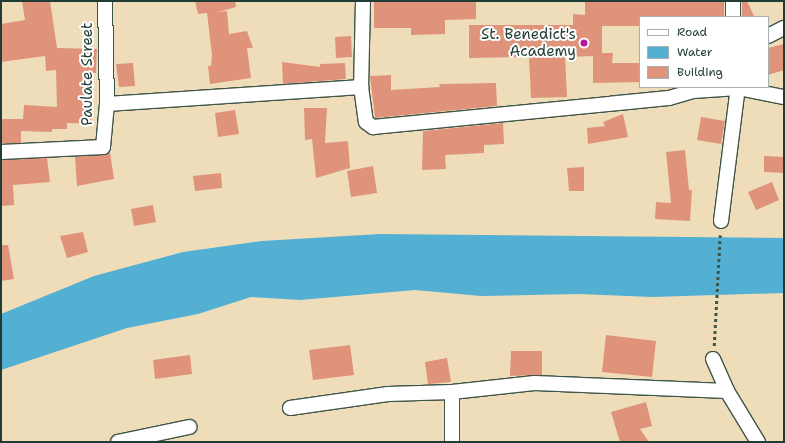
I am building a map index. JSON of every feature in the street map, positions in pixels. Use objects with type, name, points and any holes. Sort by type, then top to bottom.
[{"type":"street","name":"Paulate Street","points":[[1,152],[103,147],[107,104],[105,1]]},
{"type":"street","points":[[363,1],[361,87],[366,122],[373,127],[384,128],[729,88]]},
{"type":"street","points":[[733,1],[733,16]]},
{"type":"street","points":[[769,36],[784,28]]},
{"type":"street","points":[[107,104],[361,87]]},
{"type":"street","points":[[721,221],[723,179],[738,88]]},
{"type":"street","points":[[743,88],[784,97]]},
{"type":"street","points":[[713,358],[727,391],[758,442]]},
{"type":"street","points":[[290,408],[388,394],[452,392],[536,383],[727,391]]},
{"type":"street","points":[[452,392],[452,442]]},
{"type":"street","points":[[118,442],[189,427]]},
{"type":"path","points":[[713,358],[721,221]]},
{"type":"water","points":[[380,234],[784,238],[784,293],[652,297],[579,294],[481,296],[415,290],[300,300],[251,297],[198,314],[127,328],[1,370],[1,314],[94,276],[183,252],[262,241]]},
{"type":"building","points":[[22,1],[50,1],[57,48],[97,49],[96,73],[83,73],[85,99],[92,99],[91,124],[67,123],[67,129],[52,129],[52,132],[21,131],[21,143],[1,143],[1,119],[23,119],[24,105],[57,107],[56,70],[46,71],[45,56],[1,62],[1,24],[25,20]]},
{"type":"building","points":[[195,1],[235,1],[236,7],[218,12],[227,11],[229,34],[247,31],[253,48],[247,48],[251,78],[210,84],[208,66],[211,66],[212,55],[207,13],[198,14]]},
{"type":"building","points":[[374,1],[476,1],[476,19],[445,20],[445,34],[411,35],[411,28],[374,28]]},
{"type":"building","points":[[585,1],[724,1],[724,16],[639,16],[639,26],[602,26],[602,53],[613,53],[612,63],[639,63],[639,82],[593,83],[593,56],[565,57],[567,97],[531,98],[529,57],[469,58],[469,25],[573,25],[573,14],[585,15]]},
{"type":"building","points":[[742,1],[747,1],[754,16],[742,16]]},
{"type":"building","points":[[351,36],[352,57],[336,58],[335,37]]},
{"type":"building","points":[[784,44],[784,70],[769,75],[769,48]]},
{"type":"building","points":[[282,62],[320,67],[320,64],[345,63],[346,79],[283,84]]},
{"type":"building","points":[[133,63],[135,86],[119,87],[116,64]]},
{"type":"building","points":[[391,75],[391,90],[440,87],[439,84],[496,83],[497,106],[375,118],[370,76]]},
{"type":"building","points":[[304,108],[327,108],[325,143],[348,141],[350,168],[316,178],[312,139],[305,140]]},
{"type":"building","points":[[235,110],[239,134],[218,137],[215,113]]},
{"type":"building","points":[[623,114],[628,137],[588,144],[587,128],[605,126],[603,122]]},
{"type":"building","points":[[701,117],[725,121],[721,144],[697,140]]},
{"type":"building","points":[[503,123],[504,144],[484,145],[484,153],[445,155],[446,169],[422,170],[423,131]]},
{"type":"building","points":[[685,150],[689,190],[692,190],[690,221],[655,219],[656,202],[671,203],[666,152]]},
{"type":"building","points":[[110,152],[114,179],[77,186],[75,157]]},
{"type":"building","points":[[764,156],[784,157],[784,173],[764,172]]},
{"type":"building","points":[[47,158],[50,182],[13,185],[14,205],[1,206],[1,160]]},
{"type":"building","points":[[373,166],[377,193],[351,197],[347,171]]},
{"type":"building","points":[[584,167],[584,191],[569,191],[567,168]]},
{"type":"building","points":[[221,173],[222,188],[195,191],[193,176]]},
{"type":"building","points":[[772,182],[779,200],[756,210],[748,192]]},
{"type":"building","points":[[153,205],[156,222],[134,226],[131,209]]},
{"type":"building","points":[[83,232],[88,252],[67,258],[60,236]]},
{"type":"building","points":[[1,245],[8,245],[14,279],[1,281]]},
{"type":"building","points":[[606,335],[656,341],[652,377],[602,372]]},
{"type":"building","points":[[350,345],[354,375],[313,380],[309,350]]},
{"type":"building","points":[[511,351],[542,351],[542,375],[510,376]]},
{"type":"building","points":[[190,355],[192,374],[155,379],[153,360]]},
{"type":"building","points":[[447,358],[451,382],[428,384],[425,362]]},
{"type":"building","points":[[646,402],[652,426],[640,429],[649,442],[620,442],[611,412]]},
{"type":"place","name":"St. Benedict's Academy","points":[[584,43]]}]
